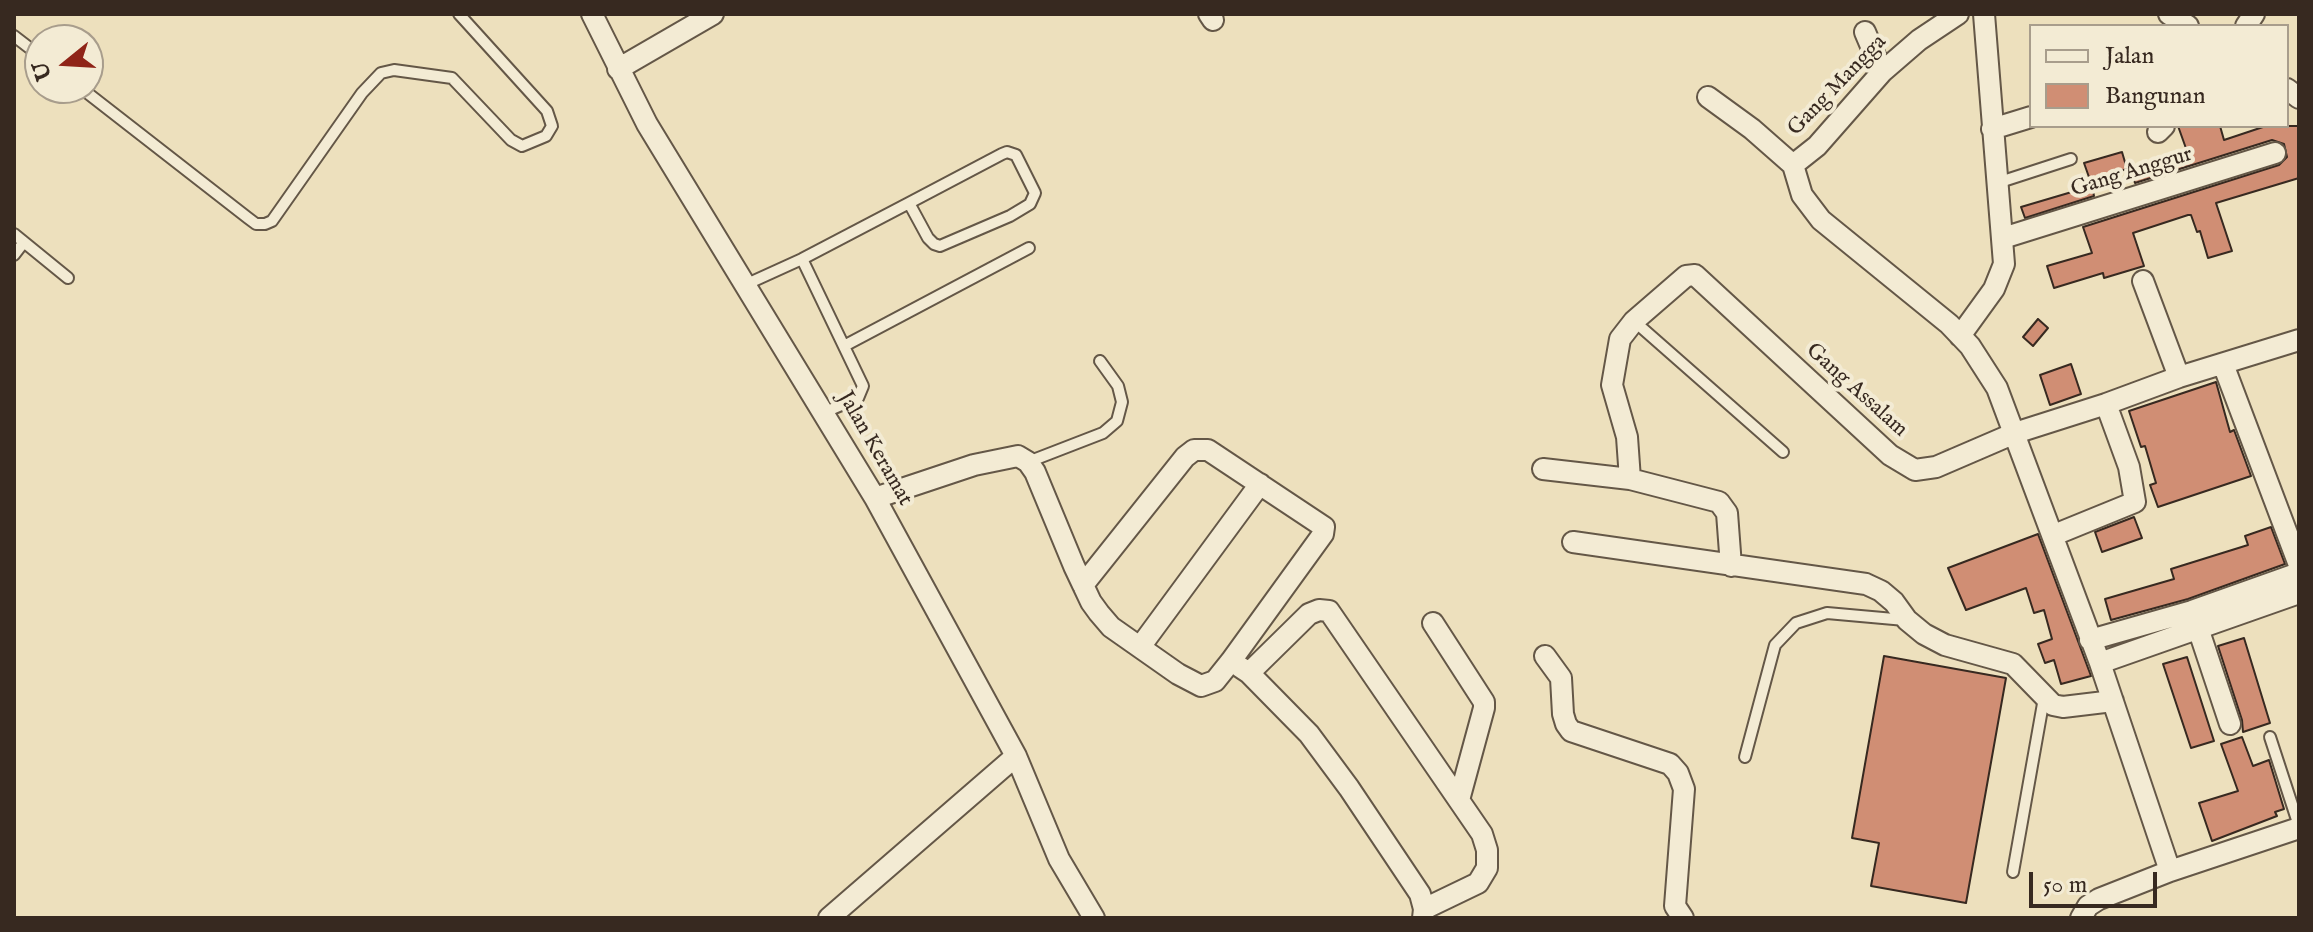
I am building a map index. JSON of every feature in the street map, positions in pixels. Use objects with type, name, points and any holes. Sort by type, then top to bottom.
[{"type":"street","name":"Jalan Keramat","points":[[592,14],[647,124],[875,498],[1016,756],[1059,859],[1094,918]]},
{"type":"street","points":[[618,69],[713,14]]},
{"type":"street","name":"Gang Mangga","points":[[1793,165],[1817,146],[1882,72],[1919,40],[1958,14]]},
{"type":"street","points":[[1960,336],[2001,276],[2004,264],[1984,14],[1995,14]]},
{"type":"street","points":[[1865,32],[1882,72]]},
{"type":"street","points":[[1708,97],[1752,129],[1793,165],[1802,195],[1821,220],[1852,249],[1907,289],[1960,336],[1985,367],[1997,388],[2054,535],[2170,871]]},
{"type":"street","points":[[1992,129],[2029,118]]},
{"type":"street","name":"Gang Anggur","points":[[2003,238],[2275,153]]},
{"type":"street","name":"Gang Assalam","points":[[1634,321],[1686,276],[1695,275],[1903,465],[1915,470],[1936,467],[2015,433],[2299,340]]},
{"type":"street","points":[[2143,281],[2179,377]]},
{"type":"street","points":[[1630,479],[1627,437],[1612,385],[1620,339],[1634,321]]},
{"type":"street","points":[[2223,364],[2299,565]]},
{"type":"street","points":[[2054,535],[2135,502],[2129,467],[2106,404]]},
{"type":"street","points":[[875,498],[999,458],[1018,456],[1028,462],[1083,585],[1099,613],[1111,627],[1178,674],[1201,686],[1215,681],[1231,661],[1324,529],[1322,524],[1208,450],[1200,449],[1189,452],[1083,585]]},
{"type":"street","points":[[1543,469],[1630,479],[1719,502],[1727,513],[1731,566]]},
{"type":"street","points":[[1140,647],[1260,484]]},
{"type":"street","points":[[1573,542],[1866,584],[1894,602],[1907,620],[1924,634],[1945,645],[2013,664],[2053,705],[2063,707],[2113,701]]},
{"type":"street","points":[[2090,640],[2177,615],[2299,573]]},
{"type":"street","points":[[2100,663],[2299,593]]},
{"type":"street","points":[[1231,661],[1249,673],[1309,734],[1420,894],[1423,913],[1478,883],[1487,868],[1487,850],[1482,834],[1329,611],[1319,610],[1309,614],[1249,673]]},
{"type":"street","points":[[1433,623],[1484,702],[1459,800]]},
{"type":"street","points":[[2198,628],[2230,724]]},
{"type":"street","points":[[1545,656],[1561,678],[1563,714],[1571,731],[1670,764],[1678,773],[1684,789],[1675,906],[1683,918]]},
{"type":"street","points":[[829,918],[1016,756]]},
{"type":"street","points":[[2081,918],[2088,906],[2099,899],[2299,827]]},
{"type":"lane","points":[[102,104],[256,224],[265,224],[272,221],[362,93],[381,73],[394,70],[452,78],[511,140],[522,146],[546,136],[552,126],[547,111],[459,14]]},
{"type":"lane","points":[[747,284],[802,259],[909,203],[1007,152],[1016,155],[1035,193],[1030,204],[1010,216],[940,246],[928,238],[909,203]]},
{"type":"lane","points":[[1997,183],[2071,159]]},
{"type":"lane","points":[[14,234],[68,278]]},
{"type":"lane","points":[[14,255],[24,242]]},
{"type":"lane","points":[[844,346],[1029,248]]},
{"type":"lane","points":[[802,259],[862,379],[862,393],[858,398],[825,412]]},
{"type":"lane","points":[[1634,321],[1783,452]]},
{"type":"lane","points":[[1028,462],[1103,433],[1117,421],[1122,402],[1118,386],[1100,361]]},
{"type":"lane","points":[[1745,757],[1775,645],[1796,623],[1827,613],[1907,620]]},
{"type":"lane","points":[[2013,872],[2044,698]]},
{"type":"lane","points":[[2270,737],[2299,827]]},
{"type":"building","points":[[2299,126],[2299,178],[2216,203],[2232,251],[2208,258],[2200,231],[2197,232],[2191,215],[2188,215],[2133,233],[2144,266],[2104,278],[2103,273],[2054,288],[2047,266],[2092,253],[2083,227],[2279,165],[2287,157],[2284,144],[2272,140],[2135,183],[2131,172],[2188,154],[2179,128],[2221,128],[2224,140],[2260,128]]},
{"type":"building","points":[[2122,152],[2127,169],[2090,180],[2084,163]]},
{"type":"building","points":[[2092,186],[2094,196],[2025,218],[2021,207]]},
{"type":"building","points":[[2038,319],[2048,328],[2033,346],[2023,337]]},
{"type":"building","points":[[2071,364],[2081,394],[2050,405],[2040,375]]},
{"type":"building","points":[[2216,382],[2230,432],[2234,430],[2251,476],[2158,507],[2150,485],[2156,483],[2145,446],[2141,447],[2129,411]]},
{"type":"building","points":[[2134,517],[2142,538],[2102,552],[2095,532]]},
{"type":"building","points":[[2271,527],[2285,564],[2188,599],[2111,620],[2105,599],[2174,579],[2171,569],[2248,545],[2245,536]]},
{"type":"building","points":[[2038,534],[2091,676],[2061,684],[2054,660],[2045,663],[2038,644],[2052,639],[2044,610],[2034,613],[2026,588],[1966,610],[1948,568]]},
{"type":"building","points":[[2244,638],[2270,723],[2243,732],[2218,646]]},
{"type":"building","points":[[1884,656],[2006,678],[1966,903],[1871,886],[1879,843],[1852,838]]},
{"type":"building","points":[[2187,657],[2214,741],[2191,748],[2163,664]]},
{"type":"building","points":[[2242,737],[2253,766],[2269,760],[2284,809],[2275,812],[2277,816],[2212,841],[2199,803],[2238,791],[2221,744]]}]
